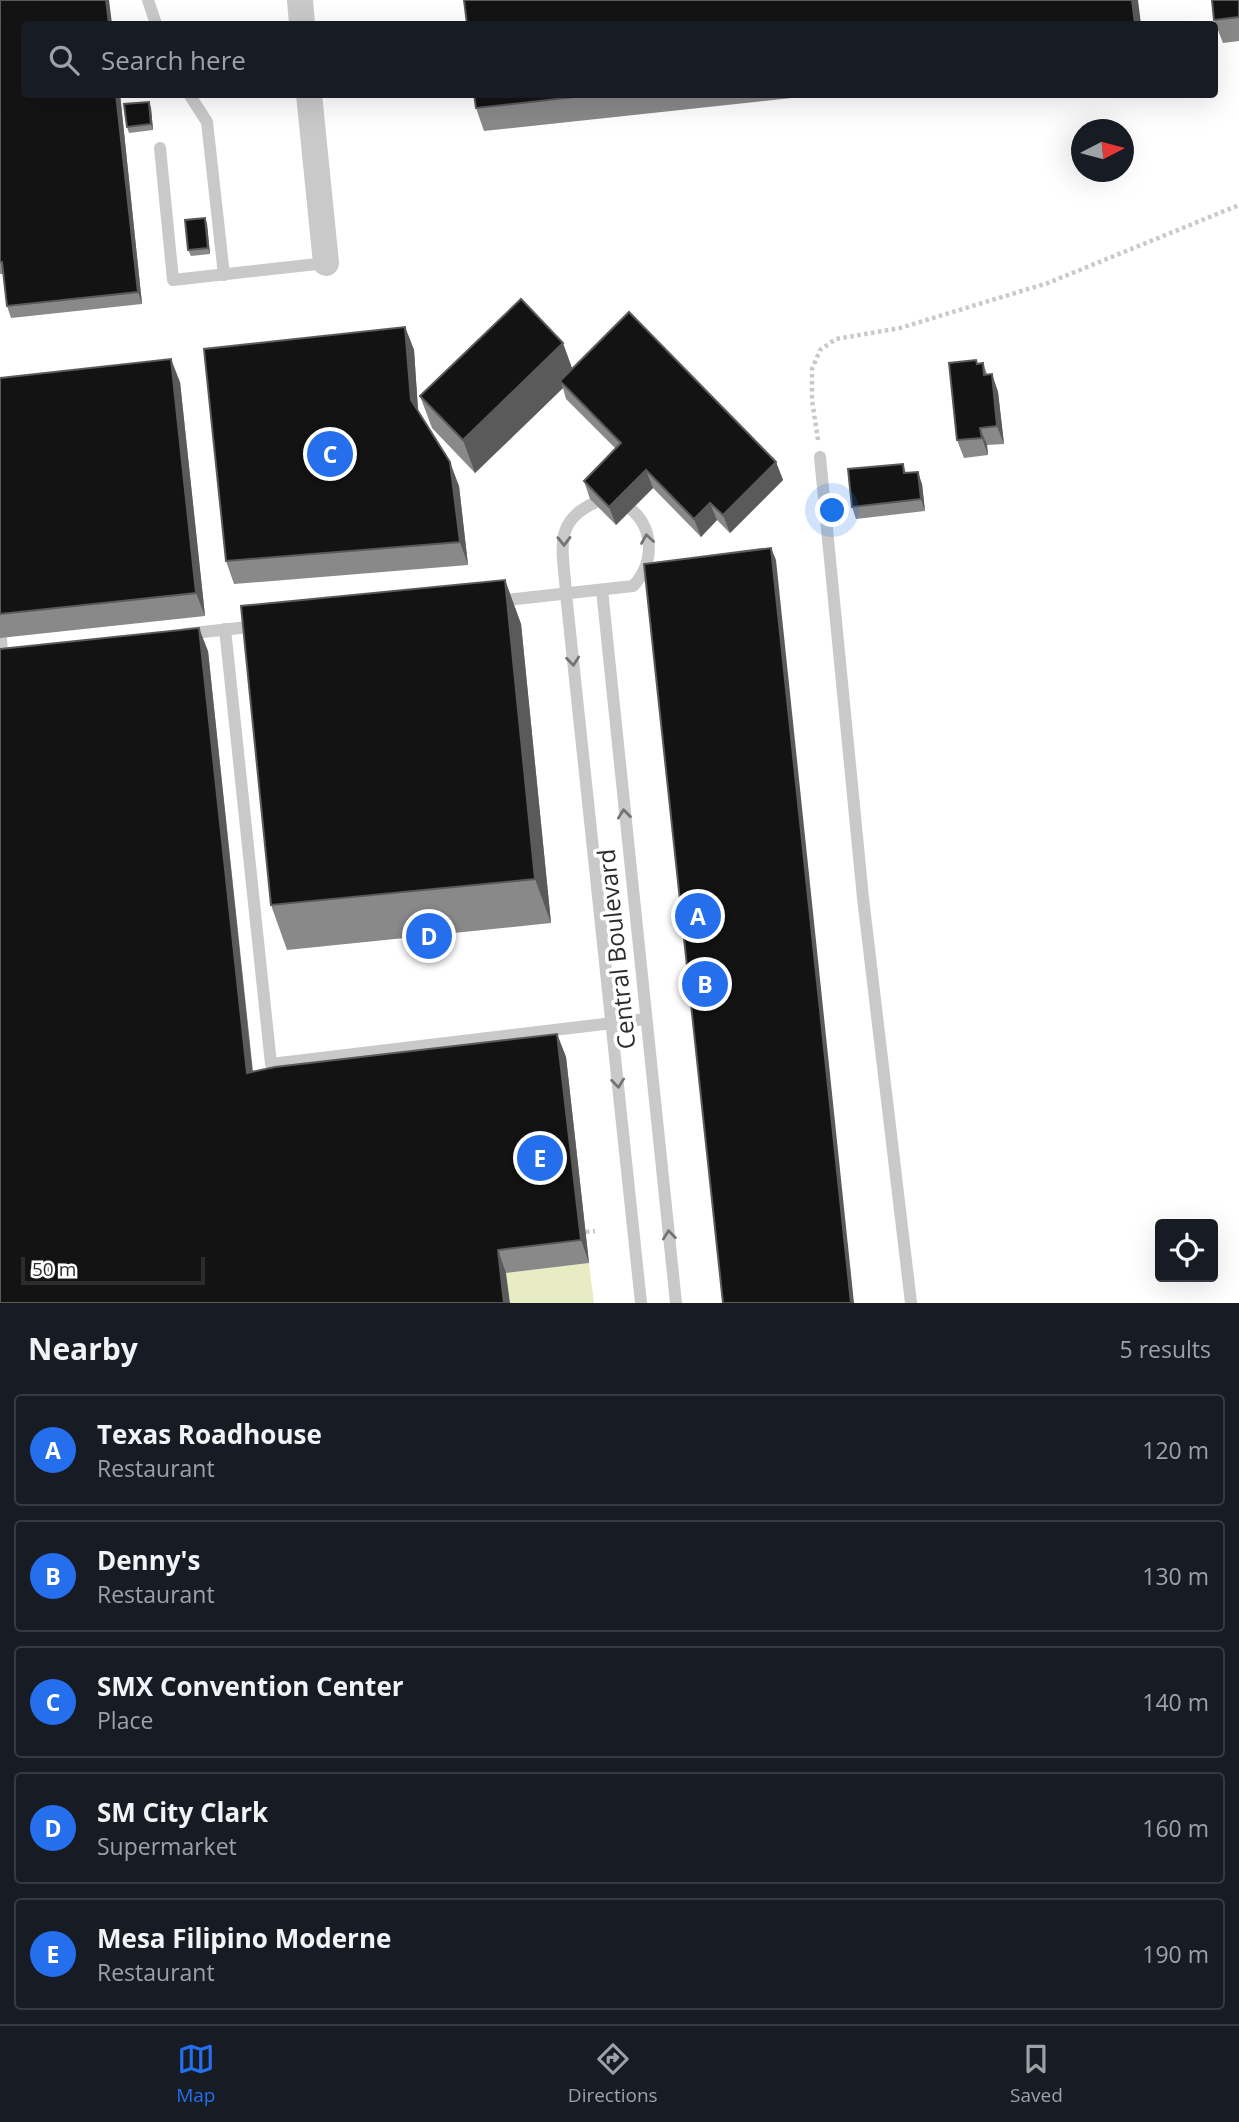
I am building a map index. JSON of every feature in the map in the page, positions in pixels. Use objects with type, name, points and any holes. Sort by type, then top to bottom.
[{"type":"street","points":[[300,0],[302,21]]},
{"type":"street","points":[[309,98],[326,263]]},
{"type":"lane","points":[[148,0],[155,21]]},
{"type":"lane","points":[[192,98],[207,122],[224,275]]},
{"type":"lane","points":[[160,148],[173,280],[326,263]]},
{"type":"lane","points":[[820,457],[863,898],[911,1303]]},
{"type":"lane","name":"Central Boulevard","points":[[594,503],[577,511],[563,529],[566,594],[641,1303]]},
{"type":"lane","points":[[484,602],[633,586],[644,575],[649,553],[646,527],[631,509]]},
{"type":"lane","name":"Central Boulevard","points":[[602,590],[676,1303]]},
{"type":"lane","points":[[173,635],[266,625]]},
{"type":"lane","points":[[225,629],[271,1063],[646,1019]]},
{"type":"lane","points":[[1,638],[6,654]]},
{"type":"path","points":[[820,457],[812,400],[812,369],[820,350],[836,339],[900,328],[1048,283],[1239,205]]},
{"type":"path","points":[[586,1232],[595,1231]]},
{"type":"shaded area","points":[[589,1263],[594,1303],[510,1303],[506,1273]]},
{"type":"building","points":[[0,0],[106,0],[109,21],[21,21],[21,98],[116,98],[138,292],[7,306],[0,262]]},
{"type":"building","points":[[464,0],[1132,0],[1135,21],[467,21]]},
{"type":"building","points":[[1212,0],[1239,0],[1239,17],[1214,20]]},
{"type":"building","points":[[475,98],[565,98],[476,108]]},
{"type":"building","points":[[149,102],[151,124],[127,127],[124,104]]},
{"type":"building","points":[[205,218],[208,248],[188,250],[185,220]]},
{"type":"building","points":[[521,299],[563,343],[463,440],[420,396]]},
{"type":"building","points":[[629,312],[776,462],[723,515],[710,503],[694,519],[646,470],[609,507],[584,481],[621,443],[560,381]]},
{"type":"building","points":[[405,327],[411,400],[450,462],[460,542],[226,561],[204,349]]},
{"type":"building","points":[[171,359],[196,593],[0,614],[0,378]]},
{"type":"building","points":[[976,360],[977,364],[983,363],[984,375],[992,374],[997,426],[980,428],[982,438],[957,440],[949,363]]},
{"type":"building","points":[[903,464],[904,473],[918,472],[921,499],[852,507],[848,469]]},
{"type":"building","points":[[771,548],[851,1303],[723,1303],[644,564]]},
{"type":"building","points":[[505,580],[535,879],[271,905],[241,606]]},
{"type":"building","points":[[199,628],[247,1073],[275,1067],[557,1034],[581,1240],[498,1250],[504,1303],[0,1303],[0,649]]},
{"type":"place","name":"SMX Convention Center","points":[[330,454]]},
{"type":"place","name":"Texas Roadhouse","points":[[698,916]]},
{"type":"place","name":"SM City Clark","points":[[429,936]]},
{"type":"place","name":"Denny's","points":[[705,984]]},
{"type":"place","name":"Mesa Filipino Moderne","points":[[540,1158]]}]
